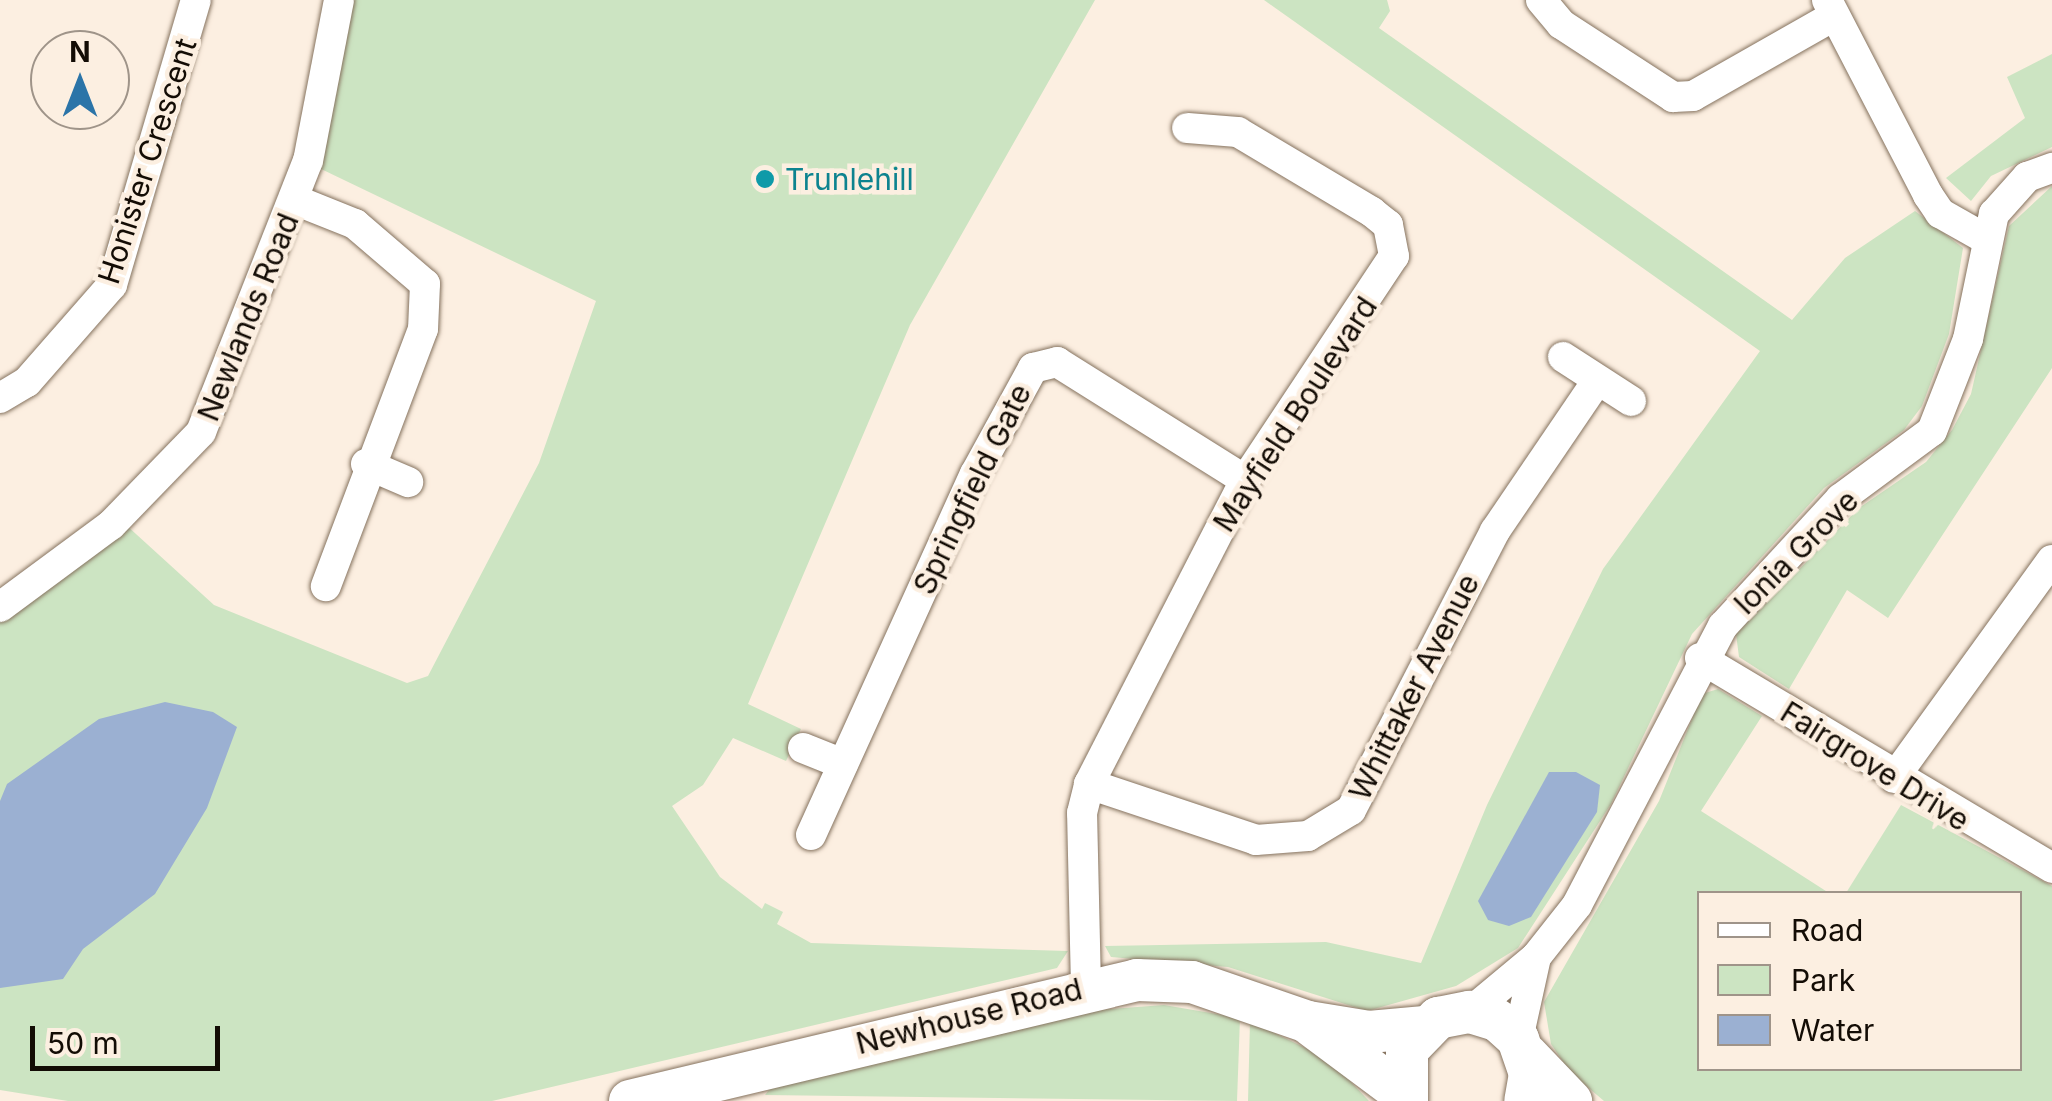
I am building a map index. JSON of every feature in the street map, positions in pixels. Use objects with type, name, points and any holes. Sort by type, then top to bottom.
[{"type":"street","name":"Honister Crescent","points":[[0,398],[27,382],[112,285],[196,0]]},
{"type":"street","name":"Newlands Road","points":[[0,606],[110,525],[201,432],[296,200],[339,0]]},
{"type":"street","points":[[1540,0],[1561,24],[1673,97],[1693,96],[1831,8],[1901,131],[1928,195],[1940,213],[1986,239]]},
{"type":"street","name":"Mayfield Boulevard","points":[[1086,987],[1082,814],[1090,784],[1245,480],[1387,273],[1395,241],[1372,212],[1251,138],[1187,128]]},
{"type":"street","name":"Ionia Grove","points":[[1470,1012],[1536,958],[1629,815],[1700,658],[1840,499],[1932,431],[1968,339],[1986,239],[2008,195],[2027,176],[2052,168]]},
{"type":"street","points":[[296,200],[354,224],[425,284],[422,330],[366,464],[326,586]]},
{"type":"street","points":[[1563,356],[1597,382],[1630,400]]},
{"type":"street","name":"Springfield Gate","points":[[811,836],[975,474],[1039,363],[1058,362],[1245,480]]},
{"type":"street","name":"Whittaker Avenue","points":[[1090,784],[1256,840],[1308,836],[1351,810],[1476,564],[1597,382]]},
{"type":"street","points":[[366,464],[408,482]]},
{"type":"street","points":[[1894,778],[2052,560]]},
{"type":"street","name":"Fairgrove Drive","points":[[1700,658],[1894,778],[2052,868]]},
{"type":"street","points":[[804,748],[843,764]]},
{"type":"street","name":"Ionia Grove","points":[[1522,1047],[1536,958]]},
{"type":"street","name":"Newhouse Road","points":[[630,1101],[742,1087],[1086,987],[1192,982],[1308,1022],[1369,1032],[1425,1027],[1470,1012]]},
{"type":"street","points":[[1470,1012],[1522,1047],[1571,1101]]},
{"type":"street","name":"Newhouse Road","points":[[1308,1022],[1406,1099]]},
{"type":"street","points":[[1406,1099],[1407,1050],[1425,1027]]},
{"type":"street","points":[[1522,1047],[1524,1101]]},
{"type":"green space","points":[[349,0],[1095,0],[910,325],[748,704],[801,729],[786,761],[733,738],[703,785],[672,806],[720,877],[762,909],[765,903],[783,912],[777,924],[811,943],[1068,951],[1057,968],[492,1101],[68,1101],[0,1090],[0,620],[125,524],[214,605],[407,683],[428,676],[539,463],[596,301],[319,168]]},
{"type":"green space","points":[[1264,0],[1387,0],[1390,11],[1379,28],[1792,320],[1845,258],[1915,211],[1963,248],[1949,334],[1922,406],[1904,430],[1824,488],[1692,634],[1611,804],[1518,948],[1456,986],[1367,1011],[1228,967],[1111,957],[1105,946],[1326,942],[1421,963],[1487,805],[1603,569],[1760,351]]},
{"type":"green space","points":[[2052,54],[2052,147],[1991,176],[1971,201],[1946,178],[2025,118],[2007,77]]},
{"type":"green space","points":[[2052,186],[2052,368],[1888,618],[1847,590],[1789,689],[1739,657],[1736,634],[1859,508],[1926,462],[1952,430],[1971,394],[2009,226]]},
{"type":"green space","points":[[1718,689],[1762,716],[1701,811],[1826,891],[1697,891],[1697,1071],[2022,1071],[2022,891],[1847,891],[1901,805],[2052,886],[2052,1101],[1604,1101],[1570,1072],[1551,1044],[1544,1002],[1659,801],[1702,694]]},
{"type":"green space","points":[[1164,1005],[1240,1018],[1237,1101],[765,1095],[772,1086],[1084,1011]]},
{"type":"green space","points":[[1250,1021],[1330,1060],[1369,1101],[1248,1101]]},
{"type":"water","points":[[165,702],[213,712],[237,727],[207,808],[155,894],[83,949],[63,979],[0,988],[0,801],[7,784],[99,719]]},
{"type":"water","points":[[1549,772],[1576,772],[1600,785],[1597,812],[1531,917],[1509,926],[1488,920],[1478,901]]},
{"type":"place","name":"Trunlehill","points":[[765,179]]}]
